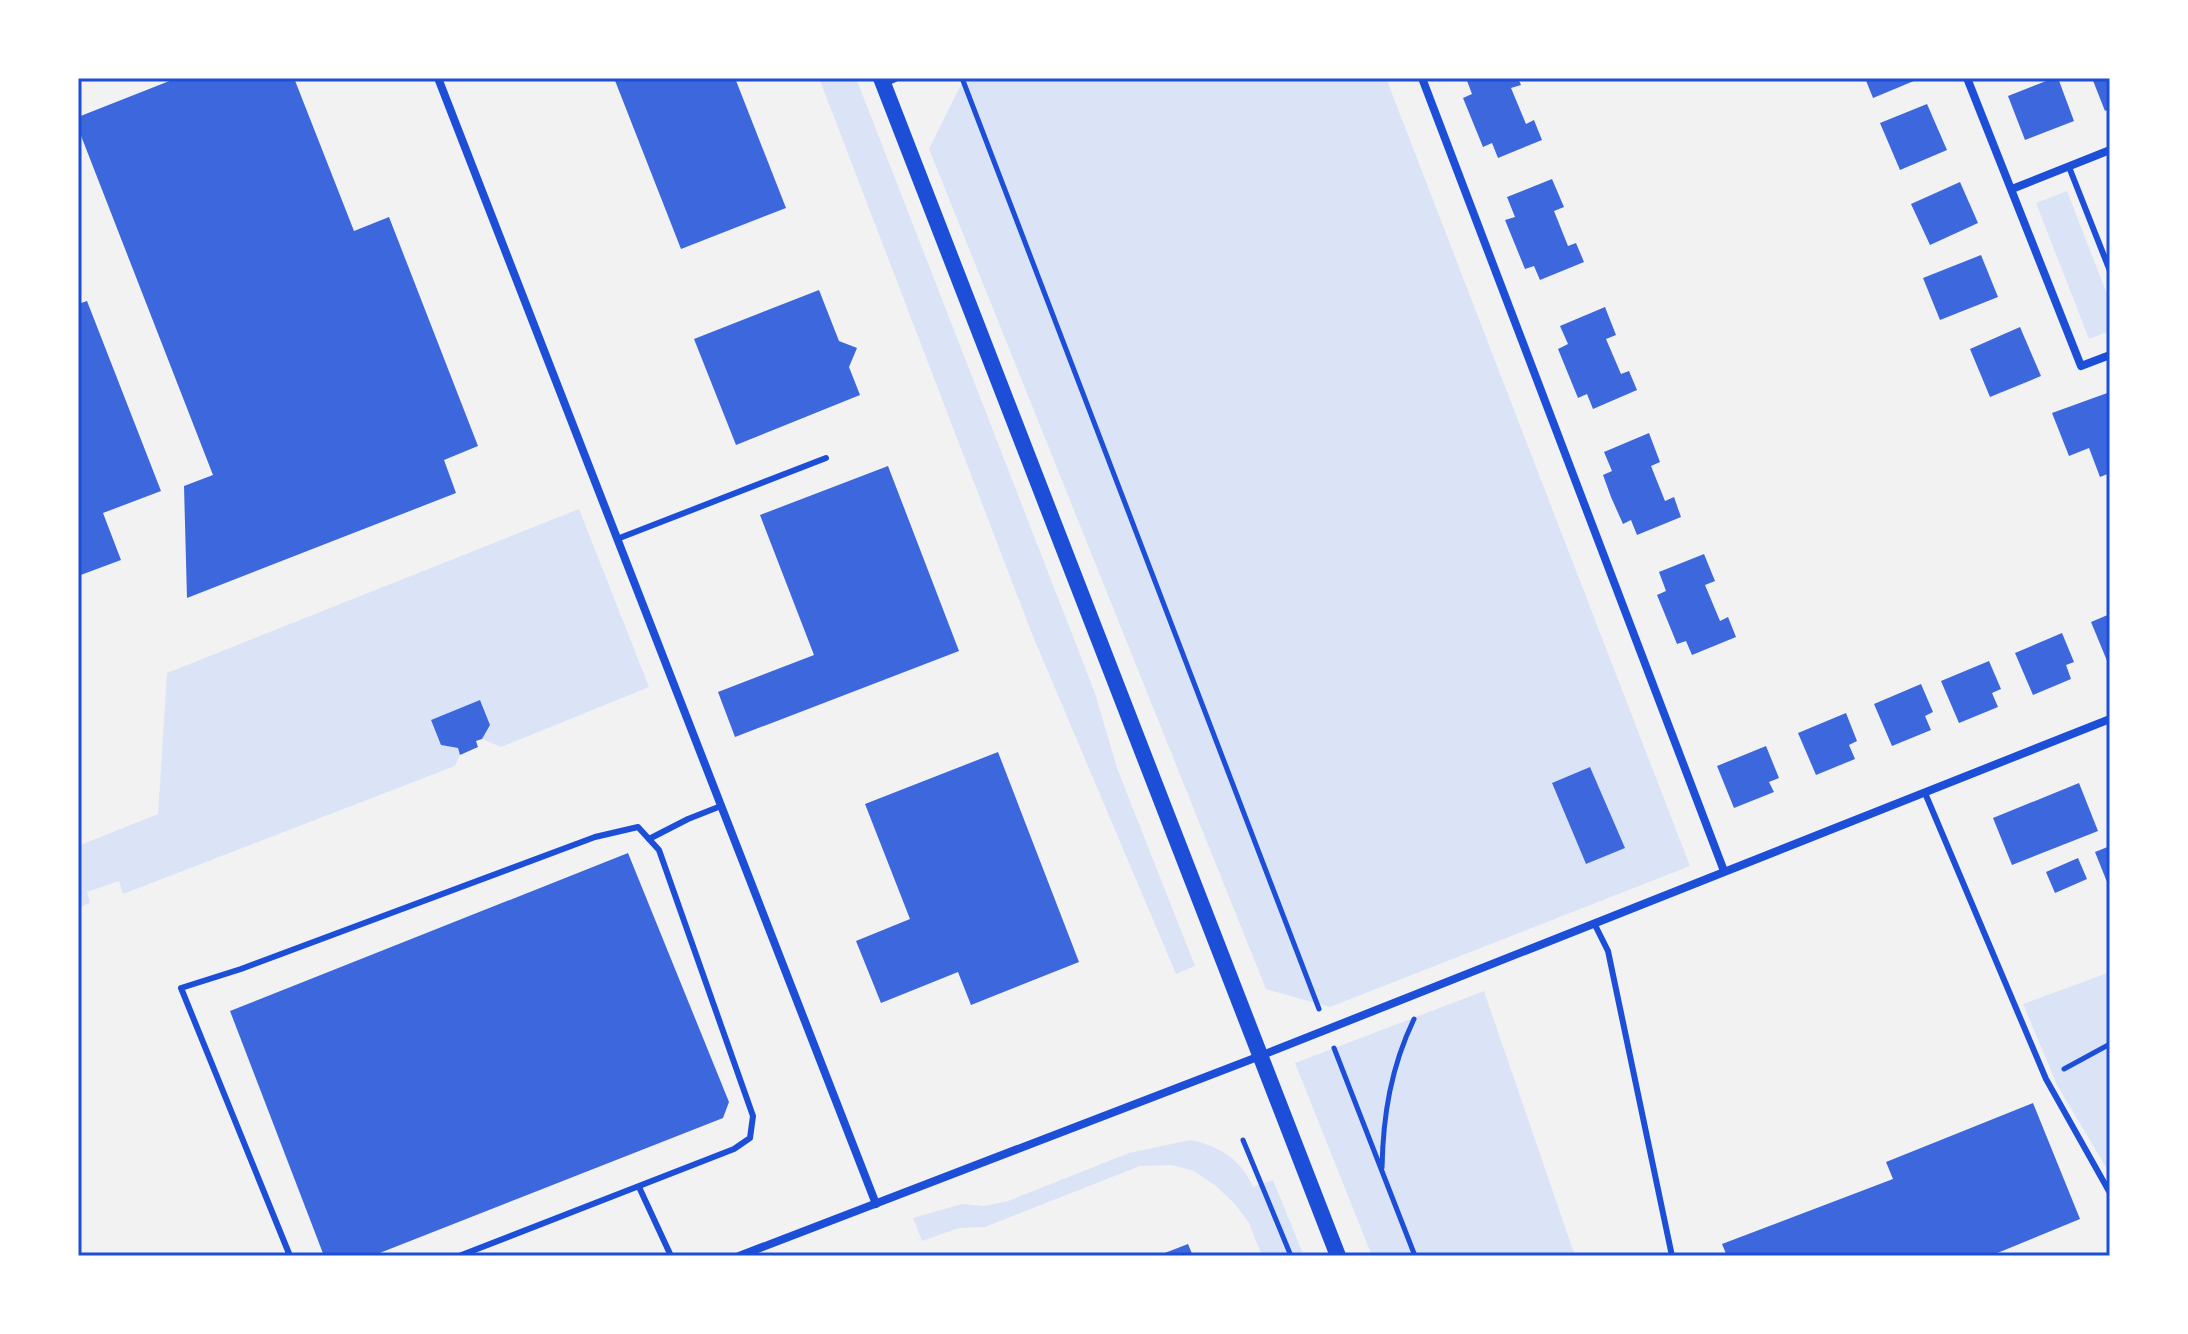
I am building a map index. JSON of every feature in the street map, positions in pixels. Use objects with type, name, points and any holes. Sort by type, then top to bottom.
[{"type":"main road","points":[[887,80],[1338,1256]]},
{"type":"street","points":[[438,78],[876,1204]]},
{"type":"street","points":[[1422,78],[1724,871]]},
{"type":"street","points":[[1967,78],[2081,366],[2110,355]]},
{"type":"street","points":[[2012,189],[2110,150]]},
{"type":"street","points":[[739,1256],[1328,1030],[2110,719]]},
{"type":"lane","points":[[2069,167],[2110,271]]},
{"type":"lane","points":[[617,539],[826,458]]},
{"type":"lane","points":[[1925,793],[2046,1079],[2110,1193]]},
{"type":"lane","points":[[649,839],[721,806]]},
{"type":"lane","points":[[290,1256],[181,988],[241,969],[595,837],[638,827],[659,850],[753,1116],[750,1138],[734,1149],[459,1256]]},
{"type":"lane","points":[[1594,923],[1608,951],[1672,1256]]},
{"type":"lane","points":[[639,1187],[671,1256]]},
{"type":"path","points":[[962,78],[1415,1256]]},
{"type":"path","points":[[1382,1173],[1383,1122],[1399,1051],[1428,989]]},
{"type":"path","points":[[2046,1079],[2110,1044]]},
{"type":"path","points":[[1243,1140],[1291,1256]]},
{"type":"shaded area","points":[[819,78],[856,78],[1095,693],[1117,768],[1195,966],[1176,974],[1032,634]]},
{"type":"shaded area","points":[[964,78],[1386,78],[1690,866],[1330,1007],[1266,989],[929,149]],"holes":[[[1590,767],[1624,848],[1586,864],[1552,784]]]},
{"type":"shaded area","points":[[2067,191],[2110,302],[2110,331],[2089,339],[2036,203]]},
{"type":"shaded area","points":[[579,509],[649,687],[501,747],[482,739],[490,725],[480,700],[431,720],[441,745],[458,748],[460,755],[455,766],[123,894],[119,881],[87,892],[90,903],[78,908],[78,846],[158,814],[167,673]]},
{"type":"shaded area","points":[[2110,972],[2110,1174],[2057,1085],[2023,1004]]},
{"type":"shaded area","points":[[1484,991],[1575,1256],[1372,1256],[1295,1063]]},
{"type":"shaded area","points":[[1190,1140],[1228,1155],[1242,1169],[1253,1187],[1273,1180],[1304,1256],[1262,1256],[1249,1223],[1235,1204],[1194,1171],[1172,1165],[1140,1166],[985,1227],[959,1228],[922,1241],[913,1218],[962,1204],[984,1206],[1008,1201],[1129,1153]]},
{"type":"building","points":[[177,78],[294,78],[354,231],[389,217],[478,446],[444,460],[456,493],[187,598],[184,486],[213,475],[78,128],[78,117]]},
{"type":"building","points":[[614,78],[735,78],[786,208],[681,249]]},
{"type":"building","points":[[1466,78],[1518,78],[1521,85],[1511,88],[1526,124],[1534,120],[1542,140],[1498,158],[1492,143],[1483,147],[1463,98],[1472,94]]},
{"type":"building","points":[[1865,78],[1921,78],[1873,98]]},
{"type":"building","points":[[2058,78],[2074,121],[2025,140],[2008,96]]},
{"type":"building","points":[[2092,78],[2110,78],[2110,109],[2105,111]]},
{"type":"building","points":[[1927,104],[1947,150],[1900,170],[1880,123]]},
{"type":"building","points":[[1552,179],[1564,207],[1554,211],[1568,246],[1576,243],[1584,262],[1540,280],[1534,266],[1525,269],[1505,220],[1515,217],[1507,197]]},
{"type":"building","points":[[1960,182],[1978,223],[1930,245],[1911,204]]},
{"type":"building","points":[[1981,255],[1998,297],[1940,320],[1923,278]]},
{"type":"building","points":[[819,290],[839,341],[857,348],[849,367],[860,395],[736,445],[694,339]]},
{"type":"building","points":[[87,301],[161,491],[103,513],[121,560],[78,576],[78,304]]},
{"type":"building","points":[[1605,307],[1616,335],[1606,339],[1621,374],[1629,371],[1637,390],[1593,409],[1587,394],[1578,398],[1558,349],[1568,344],[1560,326]]},
{"type":"building","points":[[2020,327],[2041,376],[1990,397],[1970,349]]},
{"type":"building","points":[[2110,392],[2110,473],[2100,477],[2089,448],[2069,456],[2052,413]]},
{"type":"building","points":[[1649,433],[1660,462],[1651,466],[1665,501],[1674,497],[1681,517],[1637,535],[1631,520],[1623,524],[1611,497],[1603,475],[1612,471],[1604,452]]},
{"type":"building","points":[[888,466],[959,651],[735,737],[718,692],[814,655],[760,515]]},
{"type":"building","points":[[1704,554],[1715,581],[1705,585],[1720,621],[1728,617],[1736,637],[1692,655],[1686,641],[1677,644],[1657,595],[1666,591],[1659,572]]},
{"type":"building","points":[[2110,614],[2110,668],[2091,622]]},
{"type":"building","points":[[2062,633],[2074,662],[2066,665],[2071,679],[2033,695],[2015,653]]},
{"type":"building","points":[[1989,661],[2001,689],[1992,693],[1998,707],[1959,723],[1941,681]]},
{"type":"building","points":[[1921,684],[1933,712],[1925,716],[1931,730],[1892,746],[1874,704]]},
{"type":"building","points":[[480,700],[490,725],[482,739],[476,741],[478,747],[460,755],[458,748],[441,745],[431,720]]},
{"type":"building","points":[[1846,713],[1857,741],[1849,745],[1855,759],[1816,775],[1798,733]]},
{"type":"building","points":[[1766,746],[1779,778],[1769,782],[1774,792],[1734,808],[1717,766]]},
{"type":"building","points":[[998,752],[1079,962],[971,1005],[958,972],[881,1003],[856,941],[910,919],[865,804]]},
{"type":"building","points":[[1590,767],[1625,848],[1586,864],[1552,783]]},
{"type":"building","points":[[2079,783],[2098,831],[2012,865],[1993,818]]},
{"type":"building","points":[[2110,846],[2110,880],[2107,882],[2095,852]]},
{"type":"building","points":[[628,853],[729,1102],[723,1118],[372,1256],[324,1256],[230,1011]]},
{"type":"building","points":[[2078,858],[2087,879],[2055,893],[2046,872]]},
{"type":"building","points":[[2033,1103],[2080,1219],[1990,1256],[1727,1256],[1722,1244],[1893,1179],[1886,1162]]},
{"type":"building","points":[[1188,1244],[1193,1256],[1157,1256]]}]
